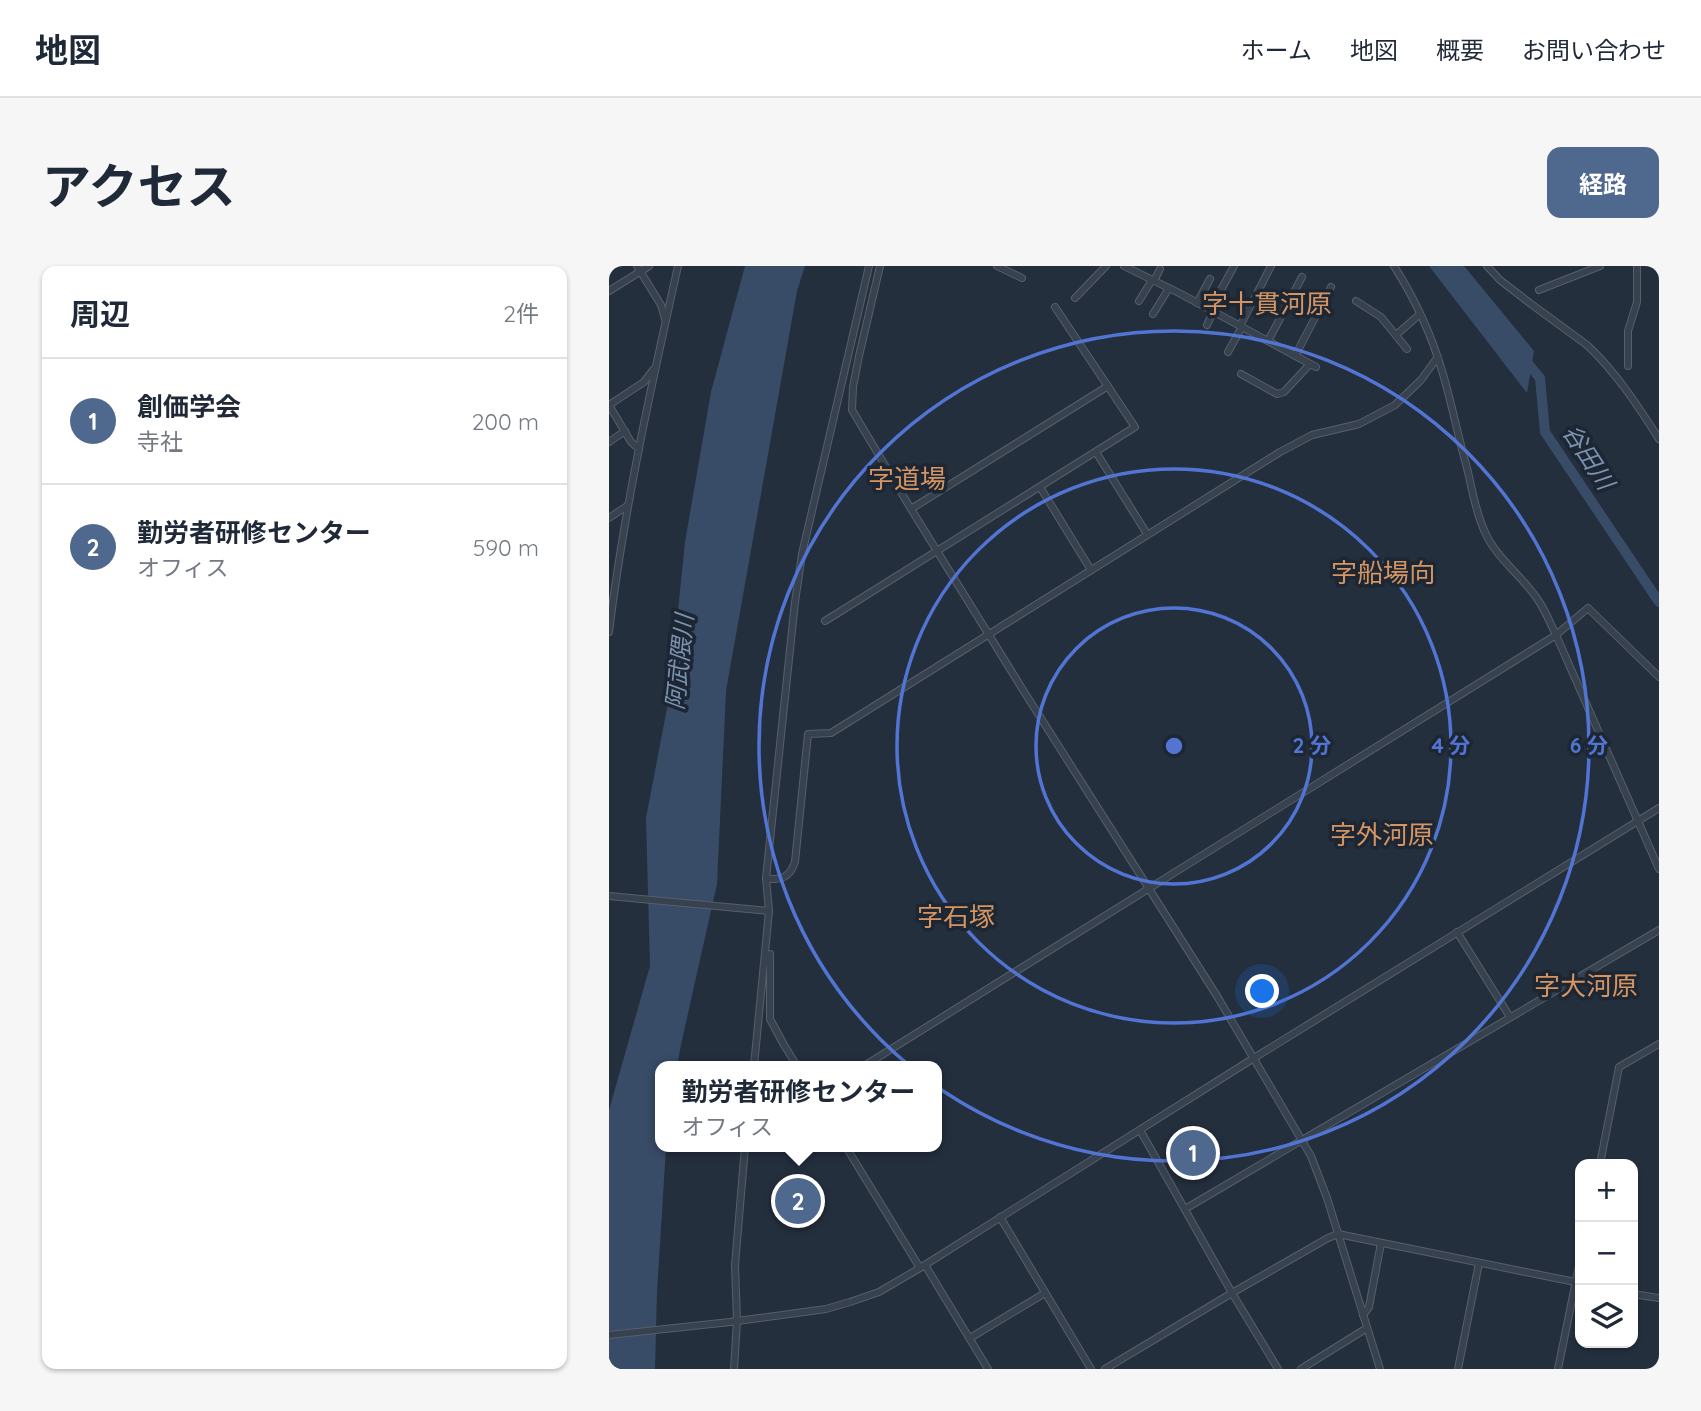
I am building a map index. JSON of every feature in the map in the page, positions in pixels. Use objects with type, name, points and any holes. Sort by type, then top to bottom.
[{"type":"street","points":[[609,291],[638,269],[649,266]]},
{"type":"street","points":[[609,629],[612,590],[628,505],[678,266]]},
{"type":"street","points":[[755,1061],[767,941],[766,878],[795,602],[802,554],[869,266]]},
{"type":"street","points":[[880,266],[853,387],[852,411],[1303,1139],[1317,1168],[1380,1369]]},
{"type":"street","points":[[997,266],[1022,278]]},
{"type":"street","points":[[1075,298],[1106,266]]},
{"type":"street","points":[[1124,266],[1313,365],[1280,394],[1241,374]]},
{"type":"street","points":[[1207,324],[1234,266]]},
{"type":"street","points":[[1227,352],[1272,266]]},
{"type":"street","points":[[1394,266],[1420,314],[1437,358],[1476,510],[1485,533],[1499,555],[1537,598],[1556,635],[1659,869]]},
{"type":"street","points":[[1487,266],[1500,280],[1598,355],[1627,390],[1659,439]]},
{"type":"street","points":[[1539,290],[1599,266]]},
{"type":"street","points":[[1628,366],[1628,331],[1637,302],[1637,266]]},
{"type":"street","points":[[638,269],[661,305],[666,321]]},
{"type":"street","points":[[1139,301],[1160,269]]},
{"type":"street","points":[[1268,341],[1302,277]]},
{"type":"street","points":[[1197,303],[1210,279]]},
{"type":"street","points":[[1295,356],[1331,287]]},
{"type":"street","points":[[1153,314],[1169,288]]},
{"type":"street","points":[[1356,301],[1381,317],[1408,349]]},
{"type":"street","points":[[825,621],[1135,427],[1055,307]]},
{"type":"street","points":[[1396,335],[1420,314]]},
{"type":"street","points":[[766,878],[786,877],[795,862],[808,734],[831,733],[1299,441],[1312,435],[1359,424],[1395,405],[1421,380],[1437,358]]},
{"type":"street","points":[[639,449],[631,442],[609,405],[644,382],[656,366]]},
{"type":"street","points":[[911,509],[1108,386]]},
{"type":"street","points":[[609,442],[625,431]]},
{"type":"street","points":[[1096,452],[1147,534]]},
{"type":"street","points":[[1039,487],[1091,570]]},
{"type":"street","points":[[609,518],[628,505]]},
{"type":"street","points":[[872,1061],[1556,635],[1588,608],[1659,677]]},
{"type":"street","points":[[609,1335],[827,1309],[879,1292],[1659,808]]},
{"type":"street","points":[[609,896],[766,911]]},
{"type":"street","points":[[1185,1209],[1659,930]]},
{"type":"street","points":[[1457,932],[1510,1017]]},
{"type":"street","points":[[767,941],[770,952],[771,1019],[794,1061]]},
{"type":"street","points":[[1601,1159],[1619,1067],[1659,1044]]},
{"type":"street","points":[[1140,1130],[1278,1369]]},
{"type":"street","points":[[734,1369],[735,1265],[745,1152]]},
{"type":"street","points":[[849,1152],[988,1369]]},
{"type":"street","points":[[1000,1217],[1091,1369]]},
{"type":"street","points":[[1105,1369],[1338,1234],[1575,1282]]},
{"type":"street","points":[[1363,1315],[1369,1307],[1381,1243]]},
{"type":"street","points":[[1458,1369],[1479,1263]]},
{"type":"street","points":[[1558,1369],[1578,1285]]},
{"type":"street","points":[[970,1338],[1045,1293]]},
{"type":"street","points":[[1638,1295],[1659,1298]]},
{"type":"street","points":[[1301,1369],[1367,1328]]},
{"type":"water","name":"阿武隈川","points":[[745,266],[805,266],[797,291],[726,691],[717,884],[678,1061],[655,1061],[655,1152],[666,1152],[655,1369],[609,1369],[609,1110],[650,966],[646,818],[669,698],[685,542],[711,392]]},
{"type":"water","points":[[1429,266],[1464,266],[1534,351],[1527,393]]},
{"type":"waterway","name":"谷田川","points":[[1524,359],[1540,378],[1545,432],[1659,602]]},
{"type":"place","name":"創価学会","points":[[1193,1153]]},
{"type":"place","name":"勤労者研修センター","points":[[798,1201]]},
{"type":"district","name":"字十貫河原","points":[[1267,304]]},
{"type":"district","name":"字道場","points":[[907,479]]},
{"type":"district","name":"字船場向","points":[[1383,573]]},
{"type":"district","name":"字外河原","points":[[1382,835]]},
{"type":"district","name":"字石塚","points":[[956,917]]},
{"type":"district","name":"字大河原","points":[[1586,986]]}]
